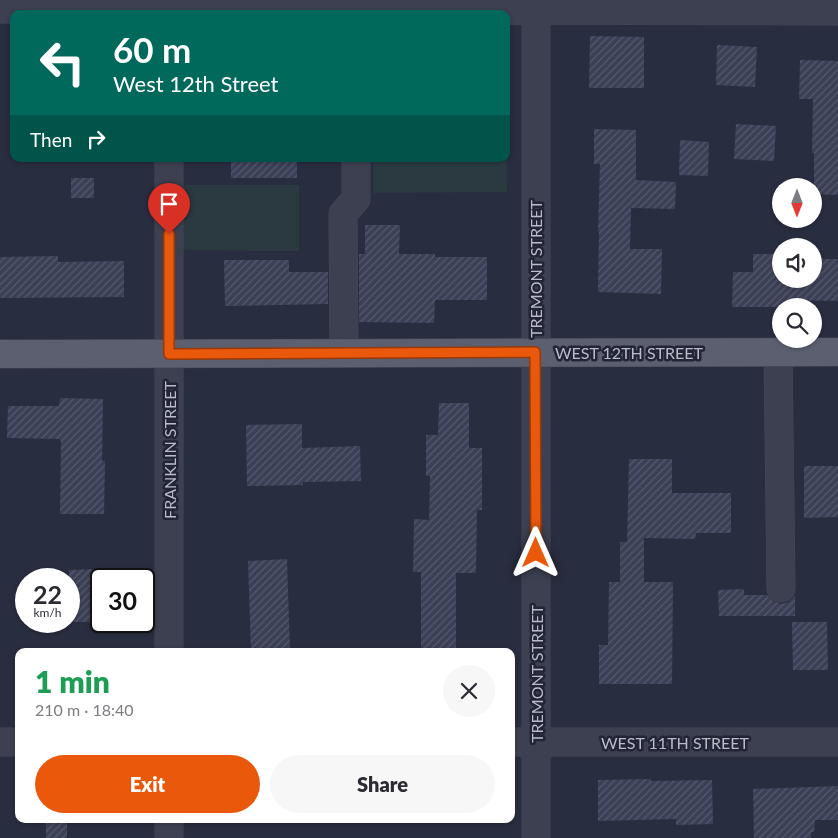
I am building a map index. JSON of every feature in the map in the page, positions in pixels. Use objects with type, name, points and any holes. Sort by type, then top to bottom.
[{"type":"main road","name":"WEST 12TH STREET","points":[[0,354],[838,352]]},
{"type":"street","points":[[0,9],[357,8],[535,5],[838,11]]},
{"type":"street","name":"TREMONT STREET","points":[[535,5],[535,352],[523,742],[536,838]]},
{"type":"street","name":"FRANKLIN STREET","points":[[169,162],[169,648]]},
{"type":"street","points":[[344,353],[343,214],[356,198],[356,162]]},
{"type":"street","points":[[778,352],[780,588]]},
{"type":"street","points":[[0,742],[15,742]]},
{"type":"street","name":"WEST 11TH STREET","points":[[523,742],[838,742]]},
{"type":"street","points":[[169,823],[169,838]]},
{"type":"shaded area","points":[[373,162],[507,162],[507,192],[373,193]]},
{"type":"shaded area","points":[[169,185],[299,185],[299,251],[169,250]]},
{"type":"building","points":[[590,36],[644,37],[644,88],[589,88]]},
{"type":"building","points":[[717,45],[757,47],[755,87],[716,85]]},
{"type":"building","points":[[800,60],[838,61],[838,195],[822,194],[822,178],[814,178],[814,153],[812,153],[813,99],[799,99]]},
{"type":"building","points":[[736,124],[776,126],[774,161],[734,159]]},
{"type":"building","points":[[594,129],[636,130],[636,180],[676,182],[675,209],[631,208],[630,249],[662,249],[661,294],[598,292],[600,164],[594,164]]},
{"type":"building","points":[[680,140],[709,142],[708,176],[679,175]]},
{"type":"building","points":[[231,162],[297,162],[297,178],[231,178]]},
{"type":"building","points":[[71,178],[94,178],[94,198],[71,198]]},
{"type":"building","points":[[365,225],[400,225],[399,254],[435,254],[435,257],[487,257],[487,300],[435,300],[434,323],[359,322],[359,254],[365,254]]},
{"type":"building","points":[[753,254],[772,254],[772,288],[822,288],[822,259],[838,259],[838,301],[822,301],[822,298],[772,298],[772,307],[732,307],[733,272],[753,272]]},
{"type":"building","points":[[58,256],[58,262],[124,261],[124,297],[0,298],[0,257]]},
{"type":"building","points":[[224,260],[289,260],[289,272],[328,272],[328,304],[225,306]]},
{"type":"building","points":[[60,398],[103,399],[102,461],[105,461],[104,514],[60,514],[61,441],[59,439],[7,438],[8,406],[59,406]]},
{"type":"building","points":[[439,403],[469,403],[469,448],[482,448],[482,510],[477,510],[476,573],[456,573],[456,648],[421,648],[421,572],[413,572],[414,519],[429,520],[430,476],[426,476],[426,435],[438,435]]},
{"type":"building","points":[[302,424],[302,448],[360,446],[361,481],[303,482],[303,485],[247,486],[246,425]]},
{"type":"building","points":[[629,459],[672,459],[672,493],[731,493],[731,533],[696,533],[695,539],[644,538],[644,582],[673,582],[672,684],[599,684],[599,645],[608,645],[609,582],[620,582],[620,542],[627,542]]},
{"type":"building","points":[[804,466],[838,466],[838,517],[804,518]]},
{"type":"building","points":[[287,559],[290,648],[251,648],[248,561]]},
{"type":"building","points":[[90,569],[90,622],[80,622],[80,570]]},
{"type":"building","points":[[744,589],[744,595],[767,595],[773,601],[781,604],[789,602],[795,595],[795,616],[719,616],[718,590]]},
{"type":"building","points":[[792,622],[827,622],[828,670],[793,670]]},
{"type":"building","points":[[651,779],[651,781],[712,780],[713,824],[676,825],[676,819],[598,821],[598,780]]},
{"type":"building","points":[[838,786],[838,820],[815,820],[814,832],[811,832],[811,838],[754,838],[753,789]]},
{"type":"building","points":[[46,823],[67,823],[67,838],[46,838]]},
{"type":"route","points":[[169,234],[169,354],[535,352],[536,553]]}]
